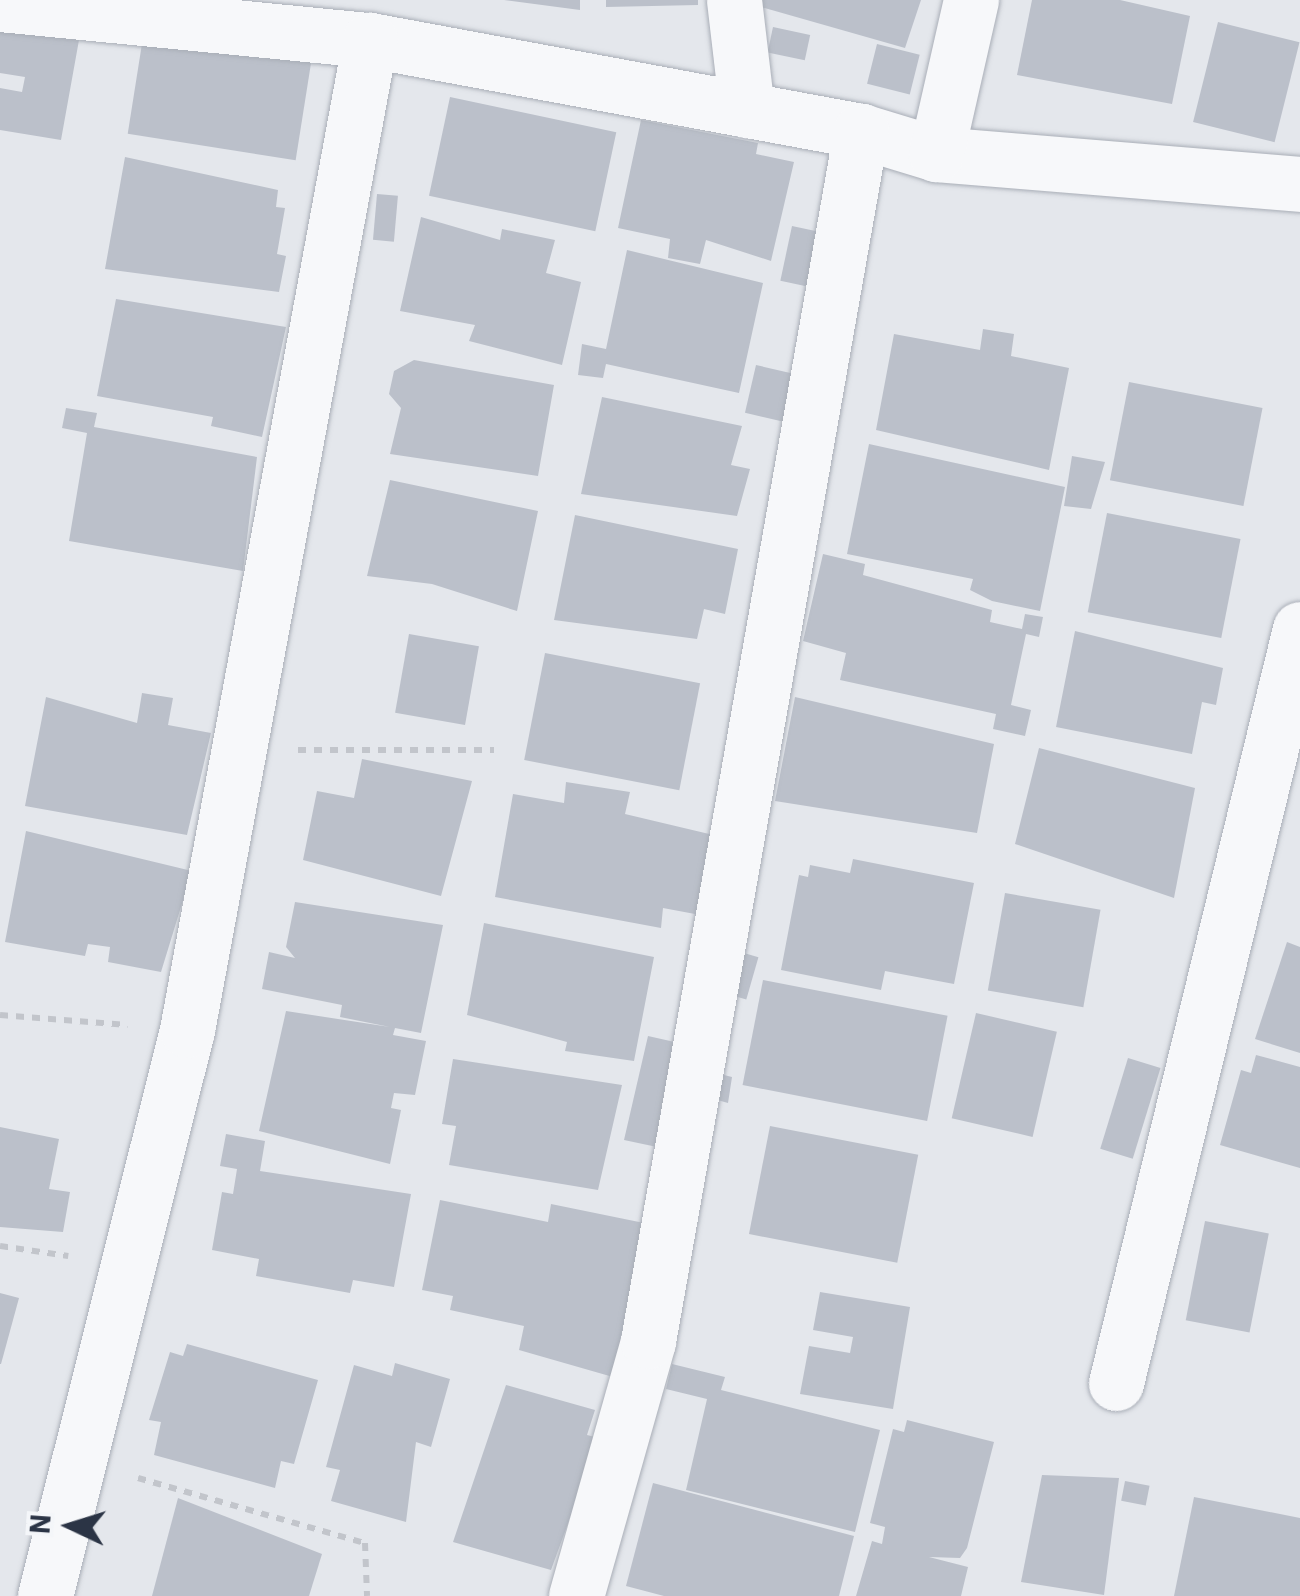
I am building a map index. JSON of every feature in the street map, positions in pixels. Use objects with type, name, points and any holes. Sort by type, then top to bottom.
[{"type":"street","points":[[734,0],[747,110]]},
{"type":"street","points":[[936,154],[971,0]]},
{"type":"street","points":[[0,4],[370,40],[862,131],[936,154],[1300,184]]},
{"type":"street","points":[[45,1596],[187,1030],[232,752],[370,40]]},
{"type":"street","points":[[576,1596],[648,1341],[862,131]]},
{"type":"street","points":[[1116,1383],[1300,629]]},
{"type":"path","points":[[232,752],[494,750]]},
{"type":"path","points":[[0,1015],[187,1030]]},
{"type":"path","points":[[78,1466],[212,1493],[364,1543],[367,1596]]},
{"type":"building","points":[[504,0],[580,0],[580,10]]},
{"type":"building","points":[[606,0],[698,0],[698,5],[606,7]]},
{"type":"building","points":[[748,0],[921,0],[905,48],[747,3]]},
{"type":"building","points":[[1032,0],[1120,0],[1190,16],[1172,104],[1017,75]]},
{"type":"building","points":[[1218,22],[1300,42],[1275,142],[1193,122]]},
{"type":"building","points":[[773,27],[810,35],[805,60],[768,52]]},
{"type":"building","points":[[0,29],[79,40],[61,140],[0,130],[0,88],[22,92],[25,77],[0,73]]},
{"type":"building","points":[[144,31],[312,58],[296,160],[128,134]]},
{"type":"building","points":[[877,44],[920,55],[910,94],[867,84]]},
{"type":"building","points":[[450,97],[616,132],[595,231],[429,196]]},
{"type":"building","points":[[641,120],[758,143],[756,154],[794,162],[771,261],[706,240],[700,264],[668,258],[670,239],[618,228]]},
{"type":"building","points":[[125,157],[278,190],[276,207],[285,208],[277,254],[286,256],[279,292],[105,269]]},
{"type":"building","points":[[377,194],[398,196],[394,242],[373,240]]},
{"type":"building","points":[[421,217],[500,240],[502,229],[555,240],[546,273],[581,282],[562,365],[469,341],[475,325],[400,311]]},
{"type":"building","points":[[792,226],[833,235],[821,290],[780,281]]},
{"type":"building","points":[[627,250],[763,283],[739,393],[606,364],[603,378],[578,375],[582,344],[606,349]]},
{"type":"building","points":[[116,299],[286,327],[262,437],[211,426],[213,417],[97,396]]},
{"type":"building","points":[[983,329],[1014,334],[1011,356],[1069,368],[1049,470],[876,430],[894,334],[980,350]]},
{"type":"building","points":[[414,360],[554,385],[538,476],[390,454],[401,408],[389,394],[394,371]]},
{"type":"building","points":[[756,365],[808,377],[797,425],[745,413]]},
{"type":"building","points":[[1129,382],[1263,408],[1243,506],[1110,480]]},
{"type":"building","points":[[602,397],[742,426],[731,465],[750,469],[737,516],[581,494]]},
{"type":"building","points":[[66,408],[97,413],[94,427],[257,457],[243,571],[69,541],[87,433],[62,428]]},
{"type":"building","points":[[869,444],[1065,487],[1040,611],[992,601],[970,590],[973,579],[847,554]]},
{"type":"building","points":[[1072,456],[1105,462],[1091,509],[1064,506]]},
{"type":"building","points":[[390,480],[538,511],[517,611],[432,584],[367,576]]},
{"type":"building","points":[[1107,513],[1241,539],[1221,638],[1088,612]]},
{"type":"building","points":[[575,515],[738,549],[725,614],[704,609],[697,639],[554,620]]},
{"type":"building","points":[[823,554],[865,564],[863,575],[992,610],[990,622],[1022,629],[1025,614],[1043,617],[1039,637],[1026,634],[1011,705],[1031,710],[1025,736],[993,729],[996,714],[840,680],[846,653],[803,641]]},
{"type":"building","points":[[1075,631],[1223,668],[1216,705],[1202,702],[1192,754],[1056,727]]},
{"type":"building","points":[[409,634],[479,646],[465,725],[395,713]]},
{"type":"building","points":[[545,653],[700,683],[679,790],[524,760]]},
{"type":"building","points":[[142,693],[173,698],[168,725],[211,733],[187,835],[25,806],[46,697],[137,723]]},
{"type":"building","points":[[795,697],[994,744],[977,833],[775,801]]},
{"type":"building","points":[[1039,748],[1195,788],[1174,898],[1015,844]]},
{"type":"building","points":[[362,759],[472,781],[441,896],[303,860],[317,791],[354,798]]},
{"type":"building","points":[[566,782],[630,792],[625,814],[726,838],[711,917],[663,908],[661,928],[495,897],[513,794],[564,803]]},
{"type":"building","points":[[26,831],[192,871],[161,972],[108,962],[110,947],[88,944],[85,956],[5,942]]},
{"type":"building","points":[[853,859],[974,883],[954,984],[885,971],[881,990],[781,970],[799,875],[808,877],[810,865],[850,873]]},
{"type":"building","points":[[1005,893],[1101,910],[1083,1007],[988,990]]},
{"type":"building","points":[[295,902],[443,925],[421,1033],[395,1028],[393,1035],[426,1041],[415,1095],[394,1093],[391,1108],[401,1110],[390,1164],[259,1131],[286,1011],[390,1027],[340,1017],[342,1005],[262,989],[269,952],[295,958],[286,947]]},
{"type":"building","points":[[484,923],[654,957],[634,1061],[565,1051],[567,1042],[467,1015]]},
{"type":"building","points":[[1287,942],[1300,947],[1300,1053],[1255,1039]]},
{"type":"building","points":[[744,953],[758,957],[746,999],[732,995]]},
{"type":"building","points":[[763,980],[948,1016],[927,1121],[743,1085]]},
{"type":"building","points":[[976,1013],[1057,1032],[1033,1137],[952,1118]]},
{"type":"building","points":[[648,1036],[688,1045],[657,1147],[624,1140]]},
{"type":"building","points":[[1256,1055],[1300,1067],[1300,1168],[1220,1145],[1241,1070],[1251,1073]]},
{"type":"building","points":[[1128,1058],[1161,1068],[1133,1159],[1100,1149]]},
{"type":"building","points":[[453,1059],[622,1085],[598,1190],[449,1165],[456,1126],[442,1124]]},
{"type":"building","points":[[720,1074],[732,1077],[728,1103],[714,1099]]},
{"type":"building","points":[[770,1126],[918,1155],[897,1263],[749,1234]]},
{"type":"building","points":[[0,1127],[59,1139],[49,1189],[70,1192],[63,1232],[0,1227]]},
{"type":"building","points":[[226,1134],[265,1141],[260,1171],[411,1194],[394,1287],[353,1280],[350,1293],[256,1276],[259,1259],[212,1250],[222,1192],[233,1194],[237,1169],[220,1166]]},
{"type":"building","points":[[440,1200],[548,1222],[551,1204],[644,1223],[613,1377],[519,1350],[524,1326],[450,1310],[453,1296],[422,1290]]},
{"type":"building","points":[[1205,1221],[1269,1233],[1250,1333],[1186,1320]]},
{"type":"building","points":[[820,1292],[910,1307],[893,1409],[800,1394],[809,1346],[850,1353],[853,1337],[813,1330]]},
{"type":"building","points":[[0,1293],[19,1298],[1,1364],[0,1364]]},
{"type":"building","points":[[187,1344],[318,1380],[294,1464],[281,1461],[275,1488],[154,1455],[161,1422],[149,1420],[170,1352],[183,1356]]},
{"type":"building","points":[[395,1363],[450,1379],[431,1447],[416,1442],[406,1522],[331,1501],[340,1470],[326,1467],[354,1365],[392,1376]]},
{"type":"building","points":[[672,1364],[725,1377],[721,1390],[880,1430],[855,1532],[686,1490],[707,1399],[666,1389]]},
{"type":"building","points":[[506,1385],[595,1410],[587,1435],[599,1438],[551,1570],[453,1542]]},
{"type":"building","points":[[907,1420],[994,1442],[967,1548],[960,1558],[929,1557],[968,1567],[961,1596],[856,1596],[872,1541],[882,1544],[885,1527],[870,1523],[893,1429],[904,1432]]},
{"type":"building","points":[[1042,1475],[1119,1478],[1104,1595],[1021,1582]]},
{"type":"building","points":[[1125,1481],[1150,1486],[1146,1505],[1121,1501]]},
{"type":"building","points":[[653,1483],[854,1536],[839,1596],[664,1596],[626,1586]]},
{"type":"building","points":[[1194,1497],[1300,1518],[1300,1596],[1174,1596]]},
{"type":"building","points":[[178,1498],[322,1554],[309,1596],[152,1596]]}]
